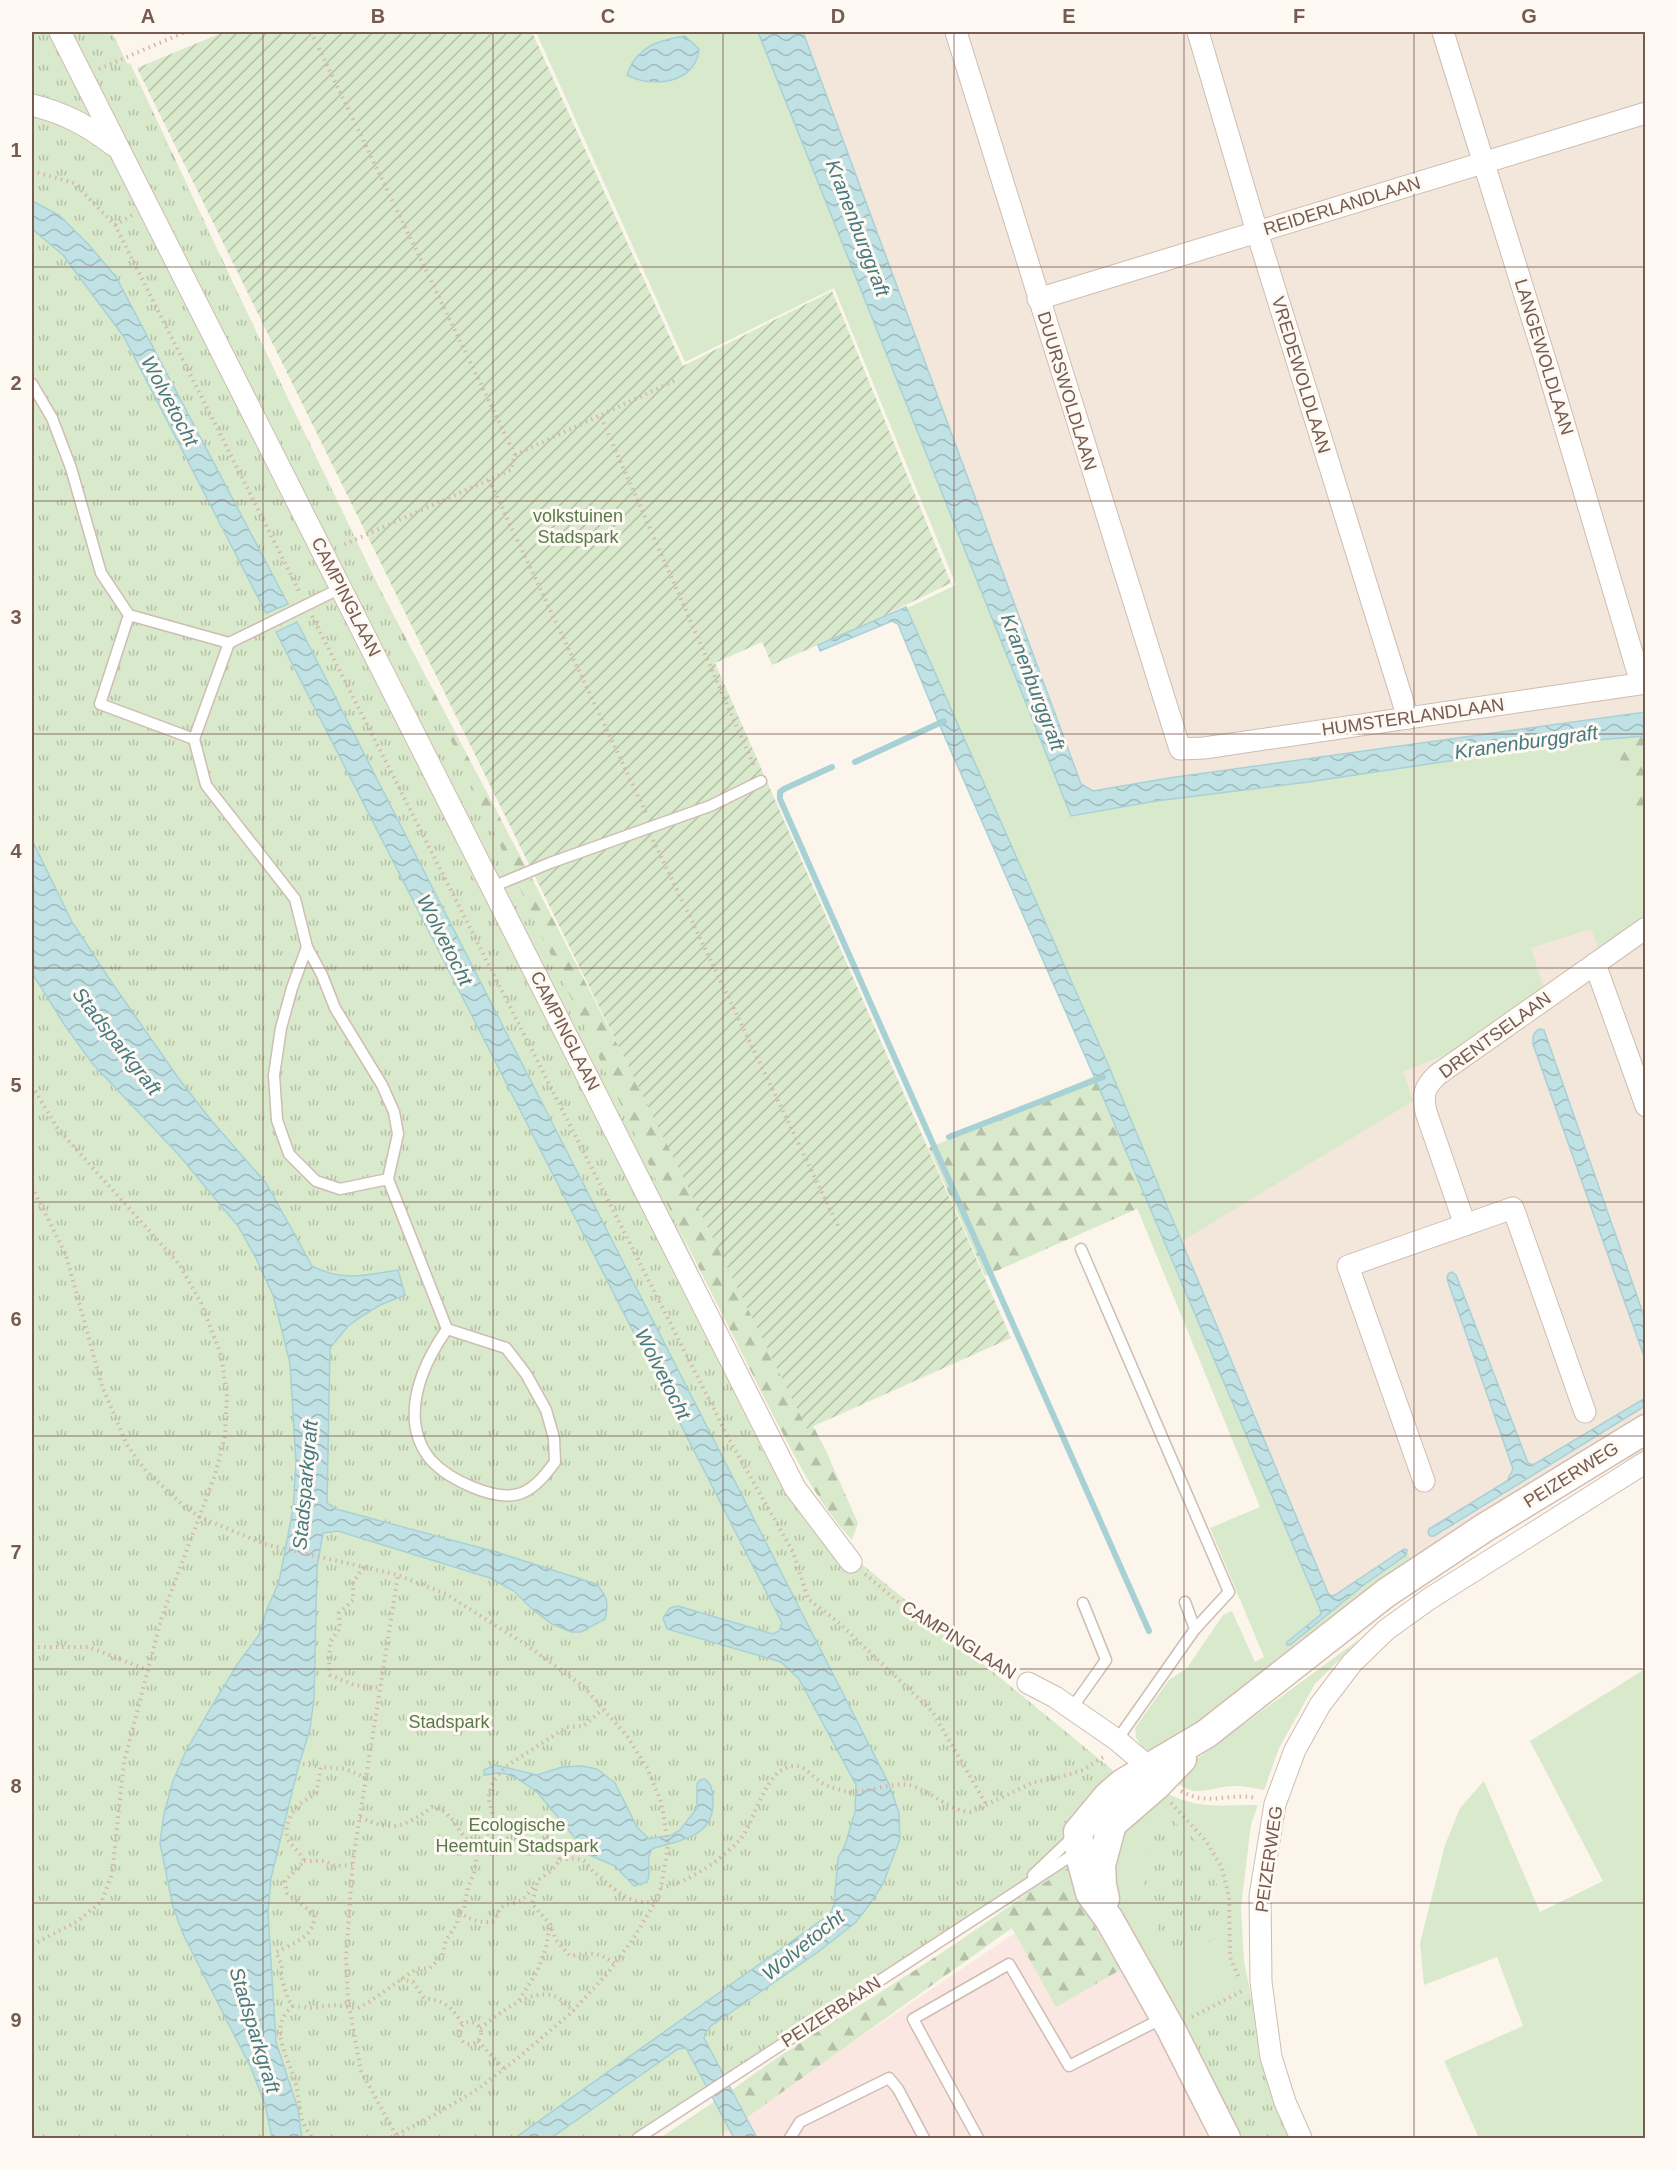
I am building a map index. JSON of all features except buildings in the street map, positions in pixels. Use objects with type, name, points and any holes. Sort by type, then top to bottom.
[{"type":"street","name":"CAMPINGLAAN","points":[[60,32],[795,1488],[851,1562]]},
{"type":"street","name":"DUURSWOLDLAAN","points":[[956,32],[1179,750]]},
{"type":"street","name":"VREDEWOLDLAAN","points":[[1198,32],[1257,232],[1408,718]]},
{"type":"street","name":"LANGEWOLDLAAN","points":[[1443,32],[1643,683]]},
{"type":"street","name":"CAMPINGLAAN","points":[[32,105],[59,112],[89,126],[120,151]]},
{"type":"street","name":"REIDERLANDLAAN","points":[[1038,299],[1646,112]]},
{"type":"street","name":"HUMSTERLANDLAAN","points":[[1179,750],[1643,683]]},
{"type":"street","name":"DRENTSELAAN","points":[[1465,1225],[1426,1112],[1423,1094],[1428,1084],[1646,928]]},
{"type":"street","points":[[1595,964],[1646,1106]]},
{"type":"street","points":[[1424,1481],[1348,1266],[1513,1208],[1585,1412]]},
{"type":"street","name":"PEIZERWEG","points":[[1226,2139],[1168,2023],[1109,1919],[1090,1893],[1091,1837],[1108,1796],[1123,1783],[1156,1777],[1206,1734],[1393,1588],[1494,1522],[1646,1429]]},
{"type":"street","name":"PEIZERWEG","points":[[1301,2139],[1285,2102],[1271,2057],[1261,1982],[1260,1896],[1275,1803],[1295,1750],[1320,1705],[1352,1664],[1386,1630],[1429,1599],[1646,1462]]},
{"type":"street","name":"CAMPINGLAAN","points":[[1028,1683],[1072,1708],[1120,1743],[1156,1777]]},
{"type":"street","name":"PEIZERWEG","points":[[1091,1837],[1102,1857],[1101,1875],[1109,1919]]},
{"type":"lane","points":[[32,384],[52,418],[71,468],[101,573],[129,615],[229,643],[341,588]]},
{"type":"lane","points":[[129,615],[100,704],[194,739]]},
{"type":"lane","points":[[229,643],[194,739],[206,785],[295,899],[307,947],[322,975],[335,1008],[382,1085],[394,1112],[398,1134],[388,1179],[447,1329]]},
{"type":"lane","points":[[492,887],[550,863],[710,806],[761,781]]},
{"type":"lane","points":[[307,947],[281,1028],[274,1076],[277,1120],[289,1154],[316,1181],[340,1189],[388,1179]]},
{"type":"lane","points":[[1081,1249],[1229,1592],[1195,1629],[1120,1743]]},
{"type":"lane","points":[[447,1329],[506,1348],[526,1374],[546,1410],[554,1438],[555,1462],[539,1482],[522,1493],[508,1496],[489,1493],[463,1482],[440,1469],[429,1459],[420,1442],[415,1424],[415,1406],[427,1363],[447,1329]]},
{"type":"lane","points":[[1185,1602],[1195,1629]]},
{"type":"lane","points":[[1072,1708],[1106,1660],[1083,1603]]},
{"type":"lane","name":"PEIZERBAAN","points":[[1023,1885],[1059,1848],[1091,1837]]},
{"type":"lane","name":"PEIZERBAAN","points":[[638,2139],[706,2092],[999,1903],[1023,1885],[1066,1860],[1091,1837]]},
{"type":"lane","points":[[978,2139],[913,2019],[1009,1964],[1069,2066],[1168,2023]]},
{"type":"lane","points":[[790,2139],[800,2122],[889,2078],[898,2089],[924,2139]]},
{"type":"path","points":[[81,76],[185,32]]},
{"type":"path","points":[[311,32],[515,455],[511,470],[324,553]]},
{"type":"path","points":[[32,171],[75,183],[115,225],[303,606],[729,1440],[792,1552],[808,1599],[837,1622],[932,1711],[986,1804]]},
{"type":"path","points":[[515,455],[678,380]]},
{"type":"path","points":[[601,417],[761,781]]},
{"type":"path","points":[[489,480],[645,810],[648,829],[839,1228]]},
{"type":"path","points":[[32,1086],[58,1129],[179,1264],[201,1303],[221,1355],[227,1394],[225,1436],[215,1475],[162,1616],[124,1762],[112,1874],[102,1901],[78,1921],[32,1945]]},
{"type":"path","points":[[32,1187],[66,1255],[102,1386],[127,1445],[146,1471],[200,1517],[264,1544],[398,1575],[446,1594],[525,1644],[584,1687],[627,1736],[647,1768],[663,1804],[668,1846],[662,1887],[633,1939],[615,1964],[573,2011],[504,2069],[478,2089],[390,2139]]},
{"type":"path","name":"CAMPINGLAAN","points":[[851,1562],[914,1615],[1028,1683]]},
{"type":"path","points":[[363,1567],[353,1583],[353,1600],[339,1613],[340,1628],[330,1642],[330,1675],[354,1685],[381,1688]]},
{"type":"path","points":[[396,2135],[361,2071],[349,2007],[345,1957],[353,1865],[398,1575]]},
{"type":"path","points":[[32,1647],[89,1647],[147,1670]]},
{"type":"path","points":[[497,1831],[488,1797],[505,1767],[567,1727],[584,1726],[603,1709]]},
{"type":"path","points":[[662,1887],[669,1887],[688,1879],[733,1847],[743,1835],[764,1792],[779,1772],[792,1766],[800,1767],[825,1785],[856,1792],[906,1784],[925,1790],[963,1812],[971,1812],[1034,1782],[1054,1779],[1083,1770],[1120,1743]]},
{"type":"path","points":[[303,1764],[346,1769],[366,1778]]},
{"type":"path","points":[[304,1861],[302,1854],[287,1836],[286,1825],[302,1802],[310,1799],[316,1789],[321,1767]]},
{"type":"path","points":[[1156,1777],[1197,1798],[1221,1800],[1247,1796],[1275,1803]]},
{"type":"path","points":[[1156,1777],[1206,1841],[1222,1868],[1229,1897],[1230,1957],[1239,1978]]},
{"type":"path","points":[[360,1817],[371,1823],[394,1826],[410,1824],[432,1807],[443,1809],[465,1837],[478,1847]]},
{"type":"path","points":[[312,2139],[303,2123],[294,2077],[280,2039],[281,2023],[287,2011],[293,2006],[310,2008],[334,2005],[358,2008],[416,1969],[430,1968],[442,1956],[446,1940],[457,1924],[459,1911],[464,1908],[474,1873],[478,1847],[490,1830],[520,1834],[544,1832],[560,1860]]},
{"type":"path","points":[[459,1911],[468,1918],[482,1923],[495,1921],[498,1910],[522,1899],[560,1860],[573,1858],[584,1861],[593,1871],[629,1899],[646,1904],[656,1901]]},
{"type":"path","points":[[293,2006],[288,1999],[281,1977],[282,1966],[276,1952],[298,1942],[309,1932],[315,1922],[314,1914],[287,1893],[285,1881],[304,1861],[324,1861],[335,1866],[353,1865]]},
{"type":"path","points":[[536,1884],[532,1904],[550,1924],[556,1940],[570,1956],[588,1953],[603,1955],[615,1964]]},
{"type":"path","points":[[518,2003],[537,1972],[546,1948],[550,1924]]},
{"type":"path","points":[[401,1979],[412,1982],[424,1998],[440,2001],[452,2007],[463,2025]]},
{"type":"path","points":[[1168,2023],[1261,1982]]},
{"type":"path","points":[[480,2028],[518,2003],[539,1995],[554,1996],[573,2011]]},
{"type":"path","points":[[471,2022],[480,2028],[481,2034],[478,2041],[468,2044],[462,2040],[459,2033],[463,2025],[471,2022]]},
{"type":"path","points":[[478,2041],[504,2069]]},
{"type":"shaded area","points":[[792,32],[1645,32],[1645,1450],[1324,1615],[1184,1244],[1052,846]]},
{"type":"shaded area","points":[[1079,1890],[1169,2050],[1207,2138],[710,2138]]},
{"type":"green space","name":"Stadspark","points":[[32,32],[112,32],[398,627],[819,1529],[1132,1786],[1112,1841],[633,2138],[32,2138]]},
{"type":"green space","name":"volkstuinen Stadspark","points":[[224,32],[532,32],[683,366],[832,291],[951,583],[879,618],[772,665],[762,642],[715,663],[1011,1338],[807,1429],[137,68]]},
{"type":"green space","points":[[536,32],[758,32],[1071,816],[1156,801],[1620,737],[1620,758],[1645,830],[1645,918],[1599,951],[1591,929],[1531,948],[1545,992],[1460,1049],[1403,1071],[1413,1101],[1182,1241],[1107,1062],[1000,819],[991,819],[903,610],[956,585],[834,288],[685,362]],"holes":[[[665,39],[691,70],[674,79],[653,83],[639,52]]]},
{"type":"green space","points":[[130,63],[350,532],[535,884],[826,1451],[858,1523],[852,1540],[818,1497],[774,1417],[344,564],[123,66]]},
{"type":"green space","points":[[1645,736],[1645,830],[1620,758],[1620,737]]},
{"type":"green space","points":[[1094,1076],[1148,1204],[985,1276],[929,1148]]},
{"type":"green space","points":[[1148,1204],[1320,1609],[1321,1614],[1287,1644],[1407,1553],[1414,1563],[1171,1748],[1150,1752],[1143,1748],[1136,1738],[1135,1728],[1169,1680],[1187,1668],[1223,1615],[1232,1611],[1255,1662],[1264,1657],[1210,1528],[1260,1507],[1137,1208]]},
{"type":"green space","points":[[1361,1638],[1315,1684],[1279,1748],[1264,1790],[1235,1786],[1194,1791],[1179,1785],[1172,1777]]},
{"type":"green space","points":[[1645,1669],[1645,2138],[1479,2138],[1444,2061],[1523,2026],[1497,1957],[1424,1985],[1420,1943],[1445,1845],[1460,1808],[1484,1781],[1540,1912],[1603,1881],[1530,1741]]},
{"type":"green space","points":[[1162,1791],[1198,1804],[1258,1805],[1251,1824],[1241,1907],[1244,1961],[1250,1991],[1187,2030],[1133,1935],[1109,1884],[1101,1844]]},
{"type":"green space","points":[[1167,1815],[1203,1847],[1225,1907],[1223,1936],[1169,1958],[1147,1900],[1142,1867],[1155,1825]]},
{"type":"green space","points":[[1073,1861],[1101,1923],[1095,1927],[1120,1970],[1056,2007],[1012,1928],[746,2118],[732,2090],[802,2041],[961,1940]]},
{"type":"green space","points":[[1250,1991],[1265,2067],[1291,2138],[1243,2138],[1187,2030]]},
{"type":"green space","points":[[715,2101],[729,2129],[716,2138],[660,2138]]},
{"type":"water","name":"Kranenburggraft","points":[[758,32],[803,32],[1081,784],[1093,791],[1169,778],[1645,712],[1645,736],[1583,741],[1308,782],[1156,801],[1071,816]]},
{"type":"water","points":[[685,36],[699,49],[696,60],[682,76],[672,80],[649,82],[627,75],[636,58],[649,46]]},
{"type":"water","name":"Wolvetocht","points":[[32,201],[59,215],[116,277],[288,604],[266,613],[124,337],[63,255],[32,229]]},
{"type":"water","points":[[906,607],[1107,1062],[1328,1593],[1335,1595],[1404,1549],[1407,1550],[1406,1555],[1365,1584],[1290,1645],[1287,1645],[1287,1642],[1321,1614],[1320,1609],[1100,1090],[940,726],[898,624],[892,621],[820,651],[818,645]]},
{"type":"water","name":"Wolvetocht","points":[[297,622],[889,1784],[899,1813],[900,1839],[883,1884],[856,1922],[818,1952],[711,2026],[706,2032],[704,2038],[757,2138],[734,2138],[686,2048],[678,2049],[551,2138],[515,2138],[830,1914],[834,1905],[838,1858],[845,1845],[855,1812],[856,1785],[799,1679],[781,1662],[667,1629],[663,1618],[670,1608],[678,1606],[773,1634],[779,1631],[782,1623],[276,632]]},
{"type":"water","name":"Stadsparkgraft","points":[[32,840],[72,922],[108,977],[179,1079],[266,1183],[312,1266],[344,1276],[398,1270],[405,1295],[380,1305],[362,1316],[348,1326],[330,1348],[327,1503],[336,1509],[496,1552],[596,1584],[606,1600],[605,1619],[581,1632],[571,1632],[552,1624],[514,1591],[490,1578],[338,1531],[323,1533],[317,1567],[314,1698],[310,1729],[271,1878],[268,1912],[276,2042],[298,2109],[302,2138],[272,2138],[265,2104],[251,2068],[184,1936],[173,1907],[160,1843],[164,1814],[173,1781],[186,1751],[239,1662],[259,1635],[279,1582],[293,1509],[296,1463],[290,1363],[273,1295],[238,1226],[178,1154],[92,1063],[32,973]]},
{"type":"water","points":[[1540,1029],[1544,1030],[1645,1319],[1645,1359],[1533,1044],[1534,1034]]},
{"type":"water","points":[[1452,1272],[1456,1275],[1528,1463],[1533,1465],[1645,1398],[1645,1406],[1434,1536],[1430,1536],[1429,1529],[1507,1481],[1513,1469],[1447,1279],[1448,1274]]},
{"type":"water","points":[[495,1765],[537,1775],[562,1767],[581,1766],[597,1769],[615,1783],[637,1827],[649,1839],[672,1835],[680,1830],[697,1808],[697,1784],[700,1780],[707,1781],[712,1788],[712,1813],[702,1830],[684,1840],[652,1849],[649,1857],[649,1878],[647,1882],[634,1886],[615,1866],[589,1855],[534,1790],[509,1775],[498,1773],[484,1775],[484,1770]]},
{"type":"waterway","points":[[855,762],[944,721]]},
{"type":"waterway","points":[[832,767],[784,789],[780,792],[780,799],[1149,1631]]},
{"type":"waterway","points":[[949,1137],[1103,1077]]},
{"type":"park label","name":"Ecologische Heemtuin Stadspark","points":[[517,1835]]}]
